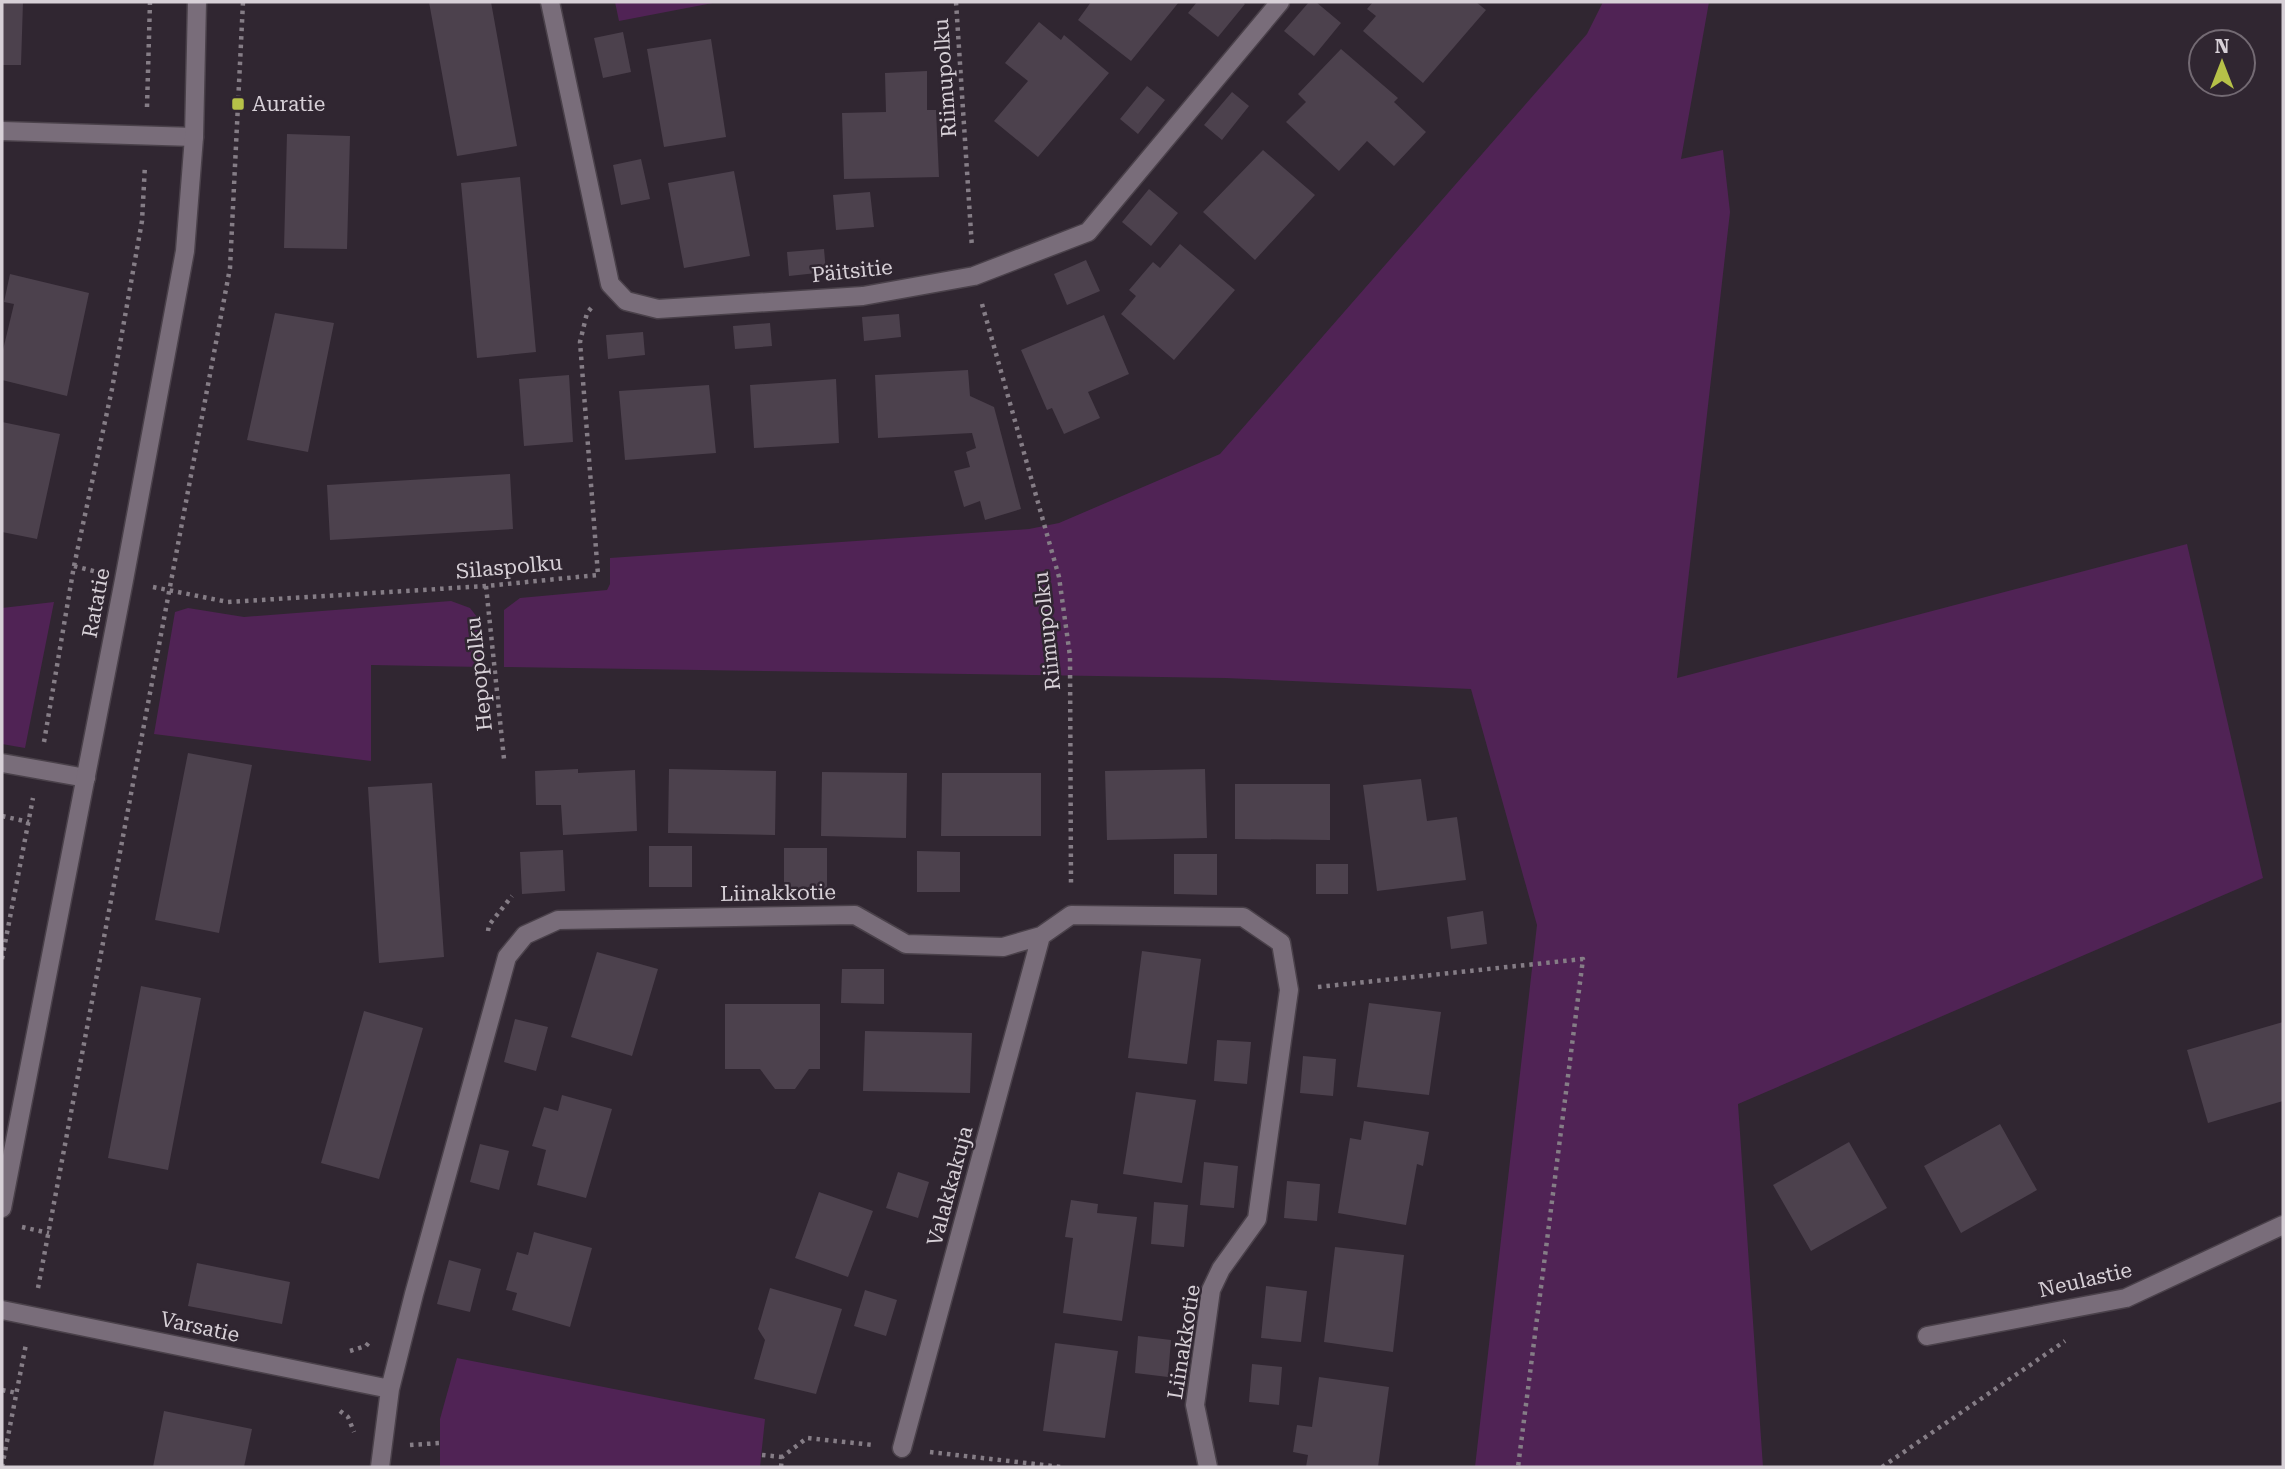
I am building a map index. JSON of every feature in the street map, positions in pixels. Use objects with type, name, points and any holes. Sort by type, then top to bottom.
[{"type":"street","name":"Ratatie","points":[[2,1208],[124,580],[184,251],[194,137],[197,2]]},
{"type":"street","points":[[551,2],[610,284]]},
{"type":"street","name":"Päitsitie","points":[[610,284],[626,301],[657,309],[863,296],[974,276],[1088,232],[1280,2]]},
{"type":"street","points":[[2,131],[194,137]]},
{"type":"street","points":[[2,762],[86,778]]},
{"type":"street","name":"Liinakkotie","points":[[380,1467],[390,1389],[414,1294],[507,957],[526,935],[558,920],[855,915],[906,944],[1003,947],[1041,936],[1071,915],[1243,918],[1281,943],[1289,990],[1257,1219],[1221,1269],[1211,1290],[1195,1405],[1208,1467]]},
{"type":"street","name":"Valakkakuja","points":[[902,1448],[1041,936]]},
{"type":"street","name":"Neulastie","points":[[1927,1336],[2126,1298],[2283,1225]]},
{"type":"street","name":"Varsatie","points":[[2,1310],[390,1389]]},
{"type":"path","points":[[2,959],[39,769],[74,566],[112,389],[142,221],[150,2]]},
{"type":"path","points":[[2,1467],[230,268],[243,2]]},
{"type":"path","name":"Riimupolku","points":[[956,2],[971,237]]},
{"type":"path","name":"Silaspolku","points":[[124,580],[228,601],[486,586],[598,575],[580,342],[587,313],[610,284]]},
{"type":"path","name":"Riimupolku","points":[[984,312],[1059,577],[1070,656],[1071,915]]},
{"type":"path","name":"Hepopolku","points":[[486,586],[504,759]]},
{"type":"path","points":[[2,816],[29,822]]},
{"type":"path","points":[[486,939],[489,925],[512,896]]},
{"type":"path","points":[[1289,990],[1583,959],[1518,1467]]},
{"type":"path","points":[[343,1353],[366,1346],[374,1337]]},
{"type":"path","points":[[1882,1467],[2071,1337]]},
{"type":"path","points":[[2,1390],[17,1393]]},
{"type":"path","points":[[762,1455],[782,1457],[807,1438],[1061,1467]]},
{"type":"path","points":[[781,1467],[782,1457]]},
{"type":"shaded area","points":[[615,2],[718,2],[619,21]]},
{"type":"shaded area","points":[[1603,2],[1709,2],[1681,159],[1723,150],[1730,212],[1677,678],[2187,544],[2263,878],[1738,1104],[1763,1467],[1475,1467],[1537,925],[1471,689],[1225,678],[504,667],[504,610],[520,598],[607,590],[610,584],[610,558],[1029,529],[1059,523],[1220,454],[1587,34]]},
{"type":"shaded area","points":[[451,601],[470,608],[481,622],[483,667],[371,665],[371,761],[154,734],[175,612],[188,608],[244,617]]},
{"type":"shaded area","points":[[54,602],[25,748],[2,744],[2,608]]},
{"type":"shaded area","points":[[457,1358],[765,1419],[760,1467],[440,1467],[440,1419]]},
{"type":"building","points":[[2,2],[23,2],[21,65],[2,65]]},
{"type":"building","points":[[429,2],[491,2],[517,146],[457,156]]},
{"type":"building","points":[[1091,2],[1179,2],[1131,61],[1078,20]]},
{"type":"building","points":[[1197,2],[1245,4],[1218,37],[1188,13]]},
{"type":"building","points":[[1309,2],[1316,2],[1341,23],[1314,56],[1284,31]]},
{"type":"building","points":[[1373,2],[1476,2],[1486,10],[1423,83],[1363,31],[1376,16],[1367,9]]},
{"type":"building","points":[[1039,22],[1061,40],[1064,35],[1109,73],[1038,157],[994,121],[1028,81],[1005,63]]},
{"type":"building","points":[[623,32],[631,72],[603,78],[594,38]]},
{"type":"building","points":[[711,39],[726,137],[664,147],[647,49]]},
{"type":"building","points":[[1341,49],[1398,98],[1394,102],[1426,132],[1394,166],[1367,141],[1339,171],[1286,122],[1306,102],[1298,94]]},
{"type":"building","points":[[927,71],[927,110],[936,110],[939,177],[844,179],[842,113],[886,112],[885,73]]},
{"type":"building","points":[[1147,86],[1165,100],[1138,134],[1120,119]]},
{"type":"building","points":[[1232,92],[1249,106],[1222,140],[1204,125]]},
{"type":"building","points":[[287,134],[350,136],[347,249],[284,248]]},
{"type":"building","points":[[1263,150],[1315,195],[1255,260],[1203,212]]},
{"type":"building","points":[[641,159],[650,199],[621,205],[613,165]]},
{"type":"building","points":[[734,171],[750,256],[684,268],[668,183]]},
{"type":"building","points":[[520,177],[536,352],[477,358],[461,183]]},
{"type":"building","points":[[1149,189],[1178,213],[1151,246],[1122,222]]},
{"type":"building","points":[[870,192],[874,227],[836,230],[833,195]]},
{"type":"building","points":[[1180,244],[1235,290],[1174,360],[1121,314],[1136,296],[1129,290],[1153,262],[1160,268]]},
{"type":"building","points":[[824,249],[826,272],[789,276],[787,252]]},
{"type":"building","points":[[1086,260],[1100,291],[1067,305],[1054,274]]},
{"type":"building","points":[[10,274],[89,293],[67,396],[2,380],[2,354],[14,304],[4,302]]},
{"type":"building","points":[[275,313],[334,323],[308,452],[247,440]]},
{"type":"building","points":[[899,314],[901,337],[864,341],[862,317]]},
{"type":"building","points":[[1104,315],[1129,374],[1088,392],[1100,418],[1064,434],[1052,408],[1047,410],[1021,350]]},
{"type":"building","points":[[770,323],[772,346],[735,349],[733,326]]},
{"type":"building","points":[[643,332],[645,355],[608,359],[606,335]]},
{"type":"building","points":[[968,370],[970,396],[994,407],[1021,509],[985,520],[980,501],[964,507],[954,471],[970,467],[966,452],[976,448],[972,433],[878,438],[875,375]]},
{"type":"building","points":[[569,375],[573,442],[524,446],[519,379]]},
{"type":"building","points":[[836,379],[839,443],[754,448],[750,385]]},
{"type":"building","points":[[709,385],[716,453],[625,460],[619,391]]},
{"type":"building","points":[[2,422],[60,434],[37,539],[2,532]]},
{"type":"building","points":[[510,474],[513,529],[330,540],[327,485]]},
{"type":"building","points":[[188,753],[252,765],[219,933],[155,920]]},
{"type":"building","points":[[578,769],[578,773],[635,770],[637,831],[563,835],[561,805],[536,805],[535,771]]},
{"type":"building","points":[[669,769],[776,771],[775,835],[668,833]]},
{"type":"building","points":[[1205,769],[1207,838],[1107,840],[1105,771]]},
{"type":"building","points":[[822,772],[907,773],[906,838],[821,836]]},
{"type":"building","points":[[942,773],[1041,773],[1041,836],[941,836]]},
{"type":"building","points":[[1421,779],[1427,821],[1457,817],[1466,880],[1377,891],[1363,785]]},
{"type":"building","points":[[432,783],[444,957],[379,963],[368,787]]},
{"type":"building","points":[[1235,784],[1330,784],[1330,840],[1235,839]]},
{"type":"building","points":[[649,846],[692,846],[692,887],[649,887]]},
{"type":"building","points":[[784,848],[827,848],[827,889],[784,888]]},
{"type":"building","points":[[563,850],[565,891],[522,894],[520,852]]},
{"type":"building","points":[[917,851],[960,852],[960,892],[917,892]]},
{"type":"building","points":[[1174,854],[1217,854],[1217,895],[1174,894]]},
{"type":"building","points":[[1316,864],[1348,864],[1348,894],[1316,894]]},
{"type":"building","points":[[1483,911],[1487,944],[1451,949],[1447,917]]},
{"type":"building","points":[[1142,951],[1201,959],[1187,1064],[1128,1058]]},
{"type":"building","points":[[597,952],[658,969],[632,1056],[571,1037]]},
{"type":"building","points":[[842,969],[884,969],[884,1004],[841,1003]]},
{"type":"building","points":[[141,986],[201,998],[168,1170],[108,1158]]},
{"type":"building","points":[[1369,1003],[1441,1012],[1429,1095],[1357,1087]]},
{"type":"building","points":[[725,1004],[820,1004],[820,1069],[809,1069],[795,1089],[775,1089],[760,1069],[725,1069]]},
{"type":"building","points":[[364,1011],[423,1028],[379,1179],[321,1163]]},
{"type":"building","points":[[515,1019],[548,1027],[536,1071],[504,1062]]},
{"type":"building","points":[[2283,1022],[2283,1101],[2208,1123],[2187,1050]]},
{"type":"building","points":[[865,1031],[972,1033],[970,1093],[863,1091]]},
{"type":"building","points":[[1217,1040],[1251,1042],[1247,1084],[1214,1081]]},
{"type":"building","points":[[1303,1056],[1336,1059],[1333,1096],[1300,1093]]},
{"type":"building","points":[[1136,1092],[1196,1100],[1182,1183],[1123,1174]]},
{"type":"building","points":[[562,1095],[612,1109],[586,1198],[537,1185],[546,1150],[532,1146],[544,1107],[558,1111]]},
{"type":"building","points":[[1364,1121],[1429,1132],[1423,1166],[1417,1164],[1406,1225],[1338,1213],[1350,1138],[1361,1140]]},
{"type":"building","points":[[2000,1124],[2037,1190],[1961,1233],[1924,1166]]},
{"type":"building","points":[[1849,1142],[1887,1208],[1811,1251],[1773,1185]]},
{"type":"building","points":[[480,1144],[509,1151],[499,1190],[470,1182]]},
{"type":"building","points":[[1204,1162],[1238,1166],[1234,1208],[1200,1205]]},
{"type":"building","points":[[898,1172],[929,1182],[918,1218],[886,1208]]},
{"type":"building","points":[[1287,1181],[1320,1184],[1317,1221],[1284,1218]]},
{"type":"building","points":[[819,1192],[873,1211],[848,1277],[795,1258]]},
{"type":"building","points":[[1071,1200],[1098,1204],[1097,1213],[1137,1217],[1122,1321],[1063,1313],[1073,1238],[1065,1237]]},
{"type":"building","points":[[1154,1202],[1188,1205],[1184,1247],[1151,1244]]},
{"type":"building","points":[[534,1232],[592,1248],[570,1327],[512,1310],[517,1293],[506,1290],[517,1252],[528,1255]]},
{"type":"building","points":[[1335,1247],[1404,1255],[1393,1352],[1324,1342]]},
{"type":"building","points":[[449,1260],[481,1269],[470,1312],[437,1304]]},
{"type":"building","points":[[197,1263],[290,1282],[282,1324],[188,1306]]},
{"type":"building","points":[[1266,1286],[1307,1291],[1301,1342],[1261,1338]]},
{"type":"building","points":[[770,1288],[842,1309],[816,1394],[754,1379],[765,1340],[758,1329]]},
{"type":"building","points":[[865,1290],[897,1300],[886,1336],[854,1326]]},
{"type":"building","points":[[1138,1336],[1171,1340],[1168,1377],[1135,1373]]},
{"type":"building","points":[[1055,1343],[1118,1351],[1105,1438],[1043,1431]]},
{"type":"building","points":[[1252,1364],[1282,1367],[1279,1405],[1249,1402]]},
{"type":"building","points":[[1319,1377],[1389,1387],[1378,1467],[1306,1467],[1308,1455],[1293,1452],[1297,1425],[1312,1427]]},
{"type":"building","points":[[164,1411],[252,1429],[244,1467],[153,1467]]},
{"type":"place","name":"Auratie","points":[[238,104]]}]
